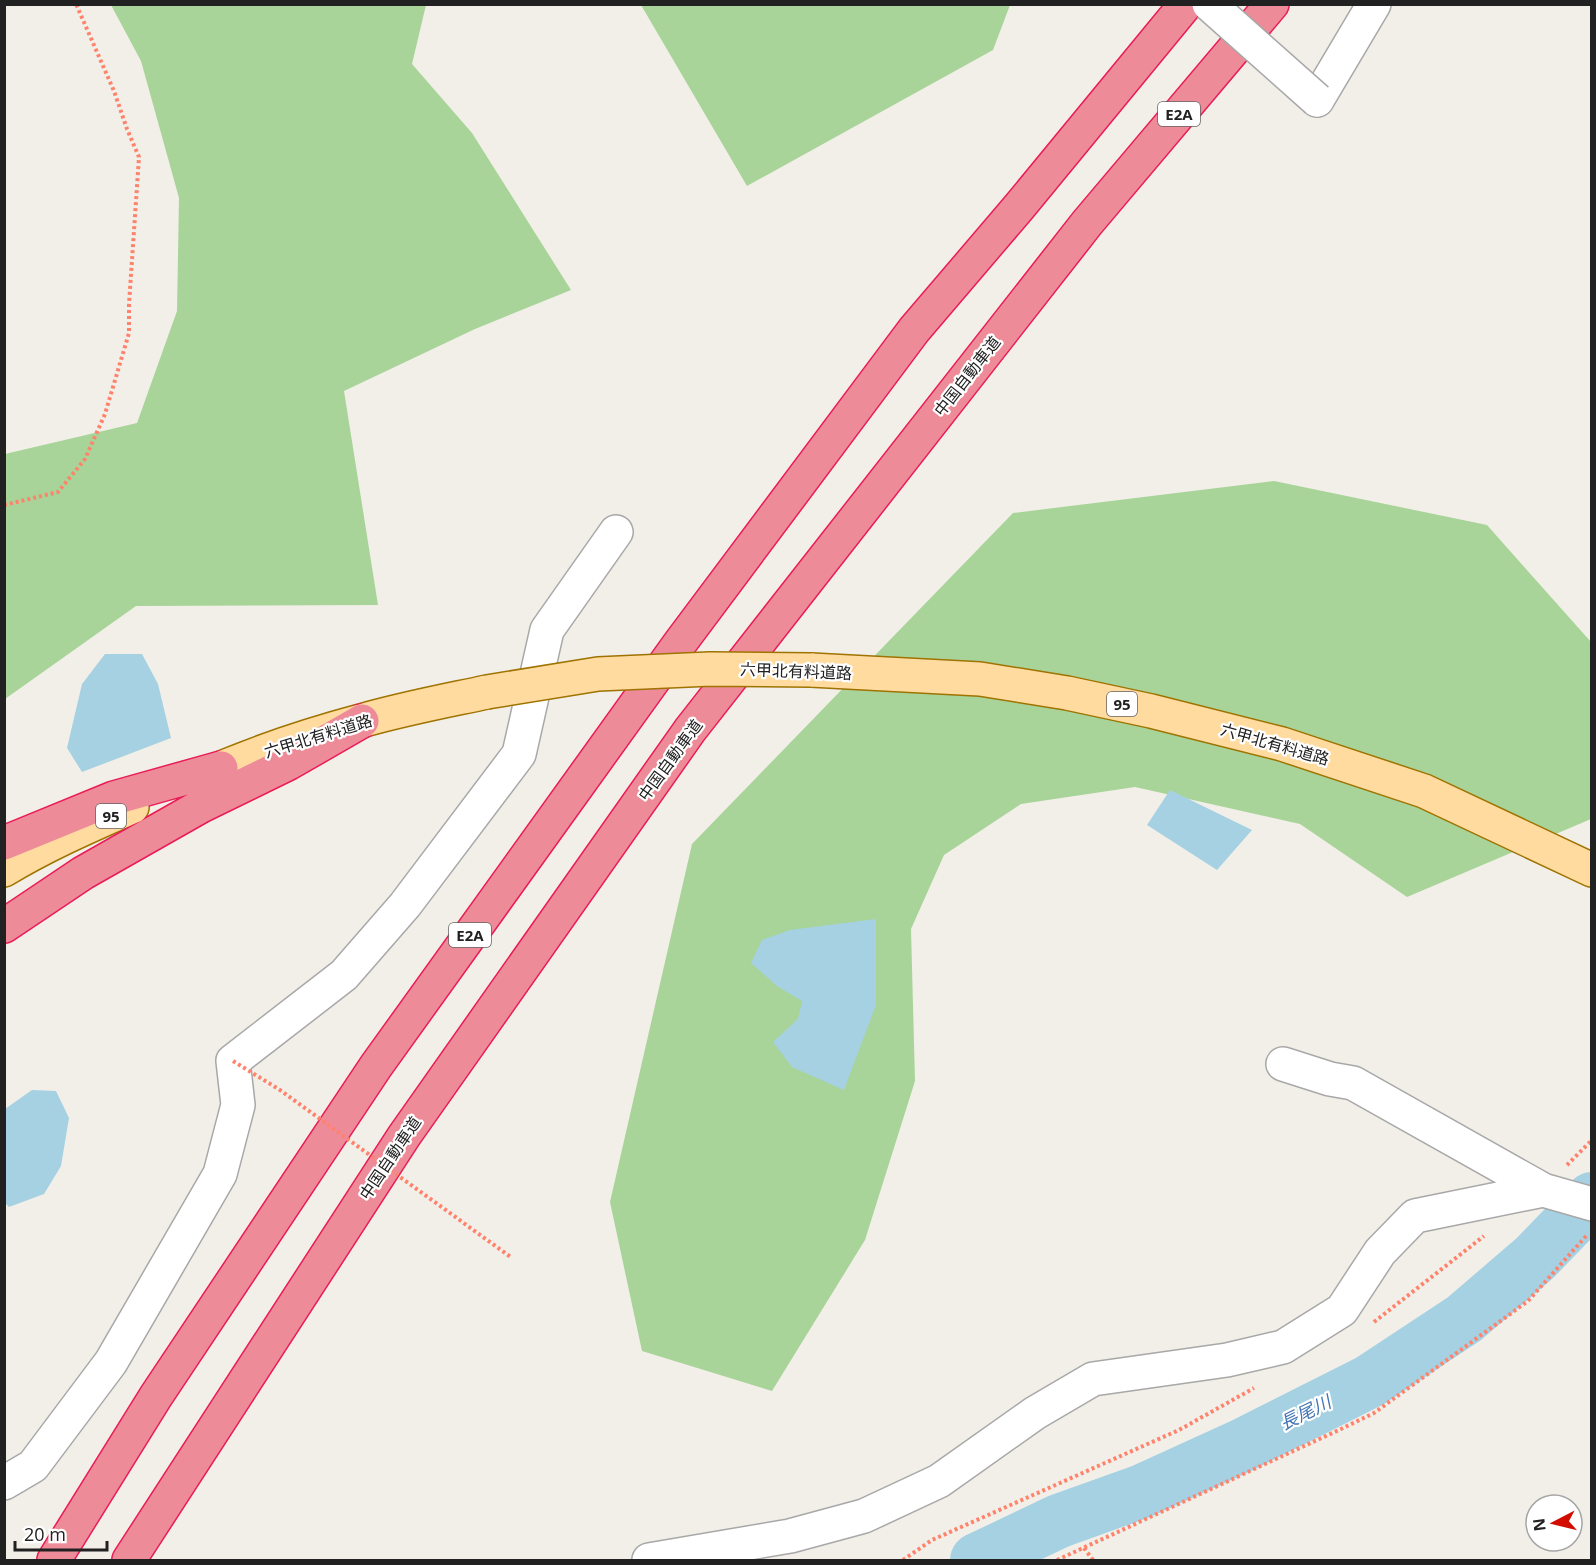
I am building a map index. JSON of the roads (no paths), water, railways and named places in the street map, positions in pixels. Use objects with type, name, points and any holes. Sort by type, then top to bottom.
[{"type":"highway","name":"E2A","points":[[54,1560],[156,1396],[376,1066],[673,653],[914,330],[1019,207],[1185,4]]},
{"type":"highway","name":"中国自動車道","points":[[129,1560],[404,1136],[690,730],[1087,223],[1272,4]]},
{"type":"highway","points":[[4,926],[82,873],[201,806],[289,763],[362,721]]},
{"type":"highway","points":[[4,843],[114,798],[221,768]]},
{"type":"main road","name":"六甲北有料道路","points":[[4,870],[91,825],[221,768],[277,747],[362,721],[487,692],[598,674],[710,669],[811,670],[980,679],[1067,693],[1151,711],[1282,744],[1424,791],[1592,870]]},
{"type":"street","points":[[1209,4],[1317,100],[1374,4]]},
{"type":"street","points":[[4,1483],[33,1466],[111,1362],[220,1174],[238,1105],[233,1061],[344,975],[405,905],[519,754],[547,630],[616,532]]},
{"type":"street","points":[[1283,1064],[1330,1079],[1353,1083],[1543,1190],[1592,1204]]},
{"type":"street","points":[[649,1560],[790,1536],[864,1516],[939,1481],[1035,1413],[1093,1379],[1227,1360],[1283,1347],[1342,1311],[1380,1252],[1415,1216],[1543,1190]]},
{"type":"water","points":[[105,654],[142,654],[158,684],[171,738],[82,772],[67,748],[82,684]]},
{"type":"water","points":[[1170,790],[1252,830],[1217,870],[1147,825]]},
{"type":"water","points":[[876,919],[876,1005],[844,1090],[792,1067],[773,1042],[798,1019],[802,1001],[777,986],[751,963],[762,940],[790,930]]},
{"type":"water","points":[[32,1090],[56,1091],[69,1118],[61,1166],[44,1194],[9,1207],[5,1203],[5,1109]]},
{"type":"waterway","name":"長尾川","points":[[977,1560],[1059,1521],[1140,1492],[1241,1446],[1370,1381],[1464,1319],[1535,1258],[1592,1199]]}]
